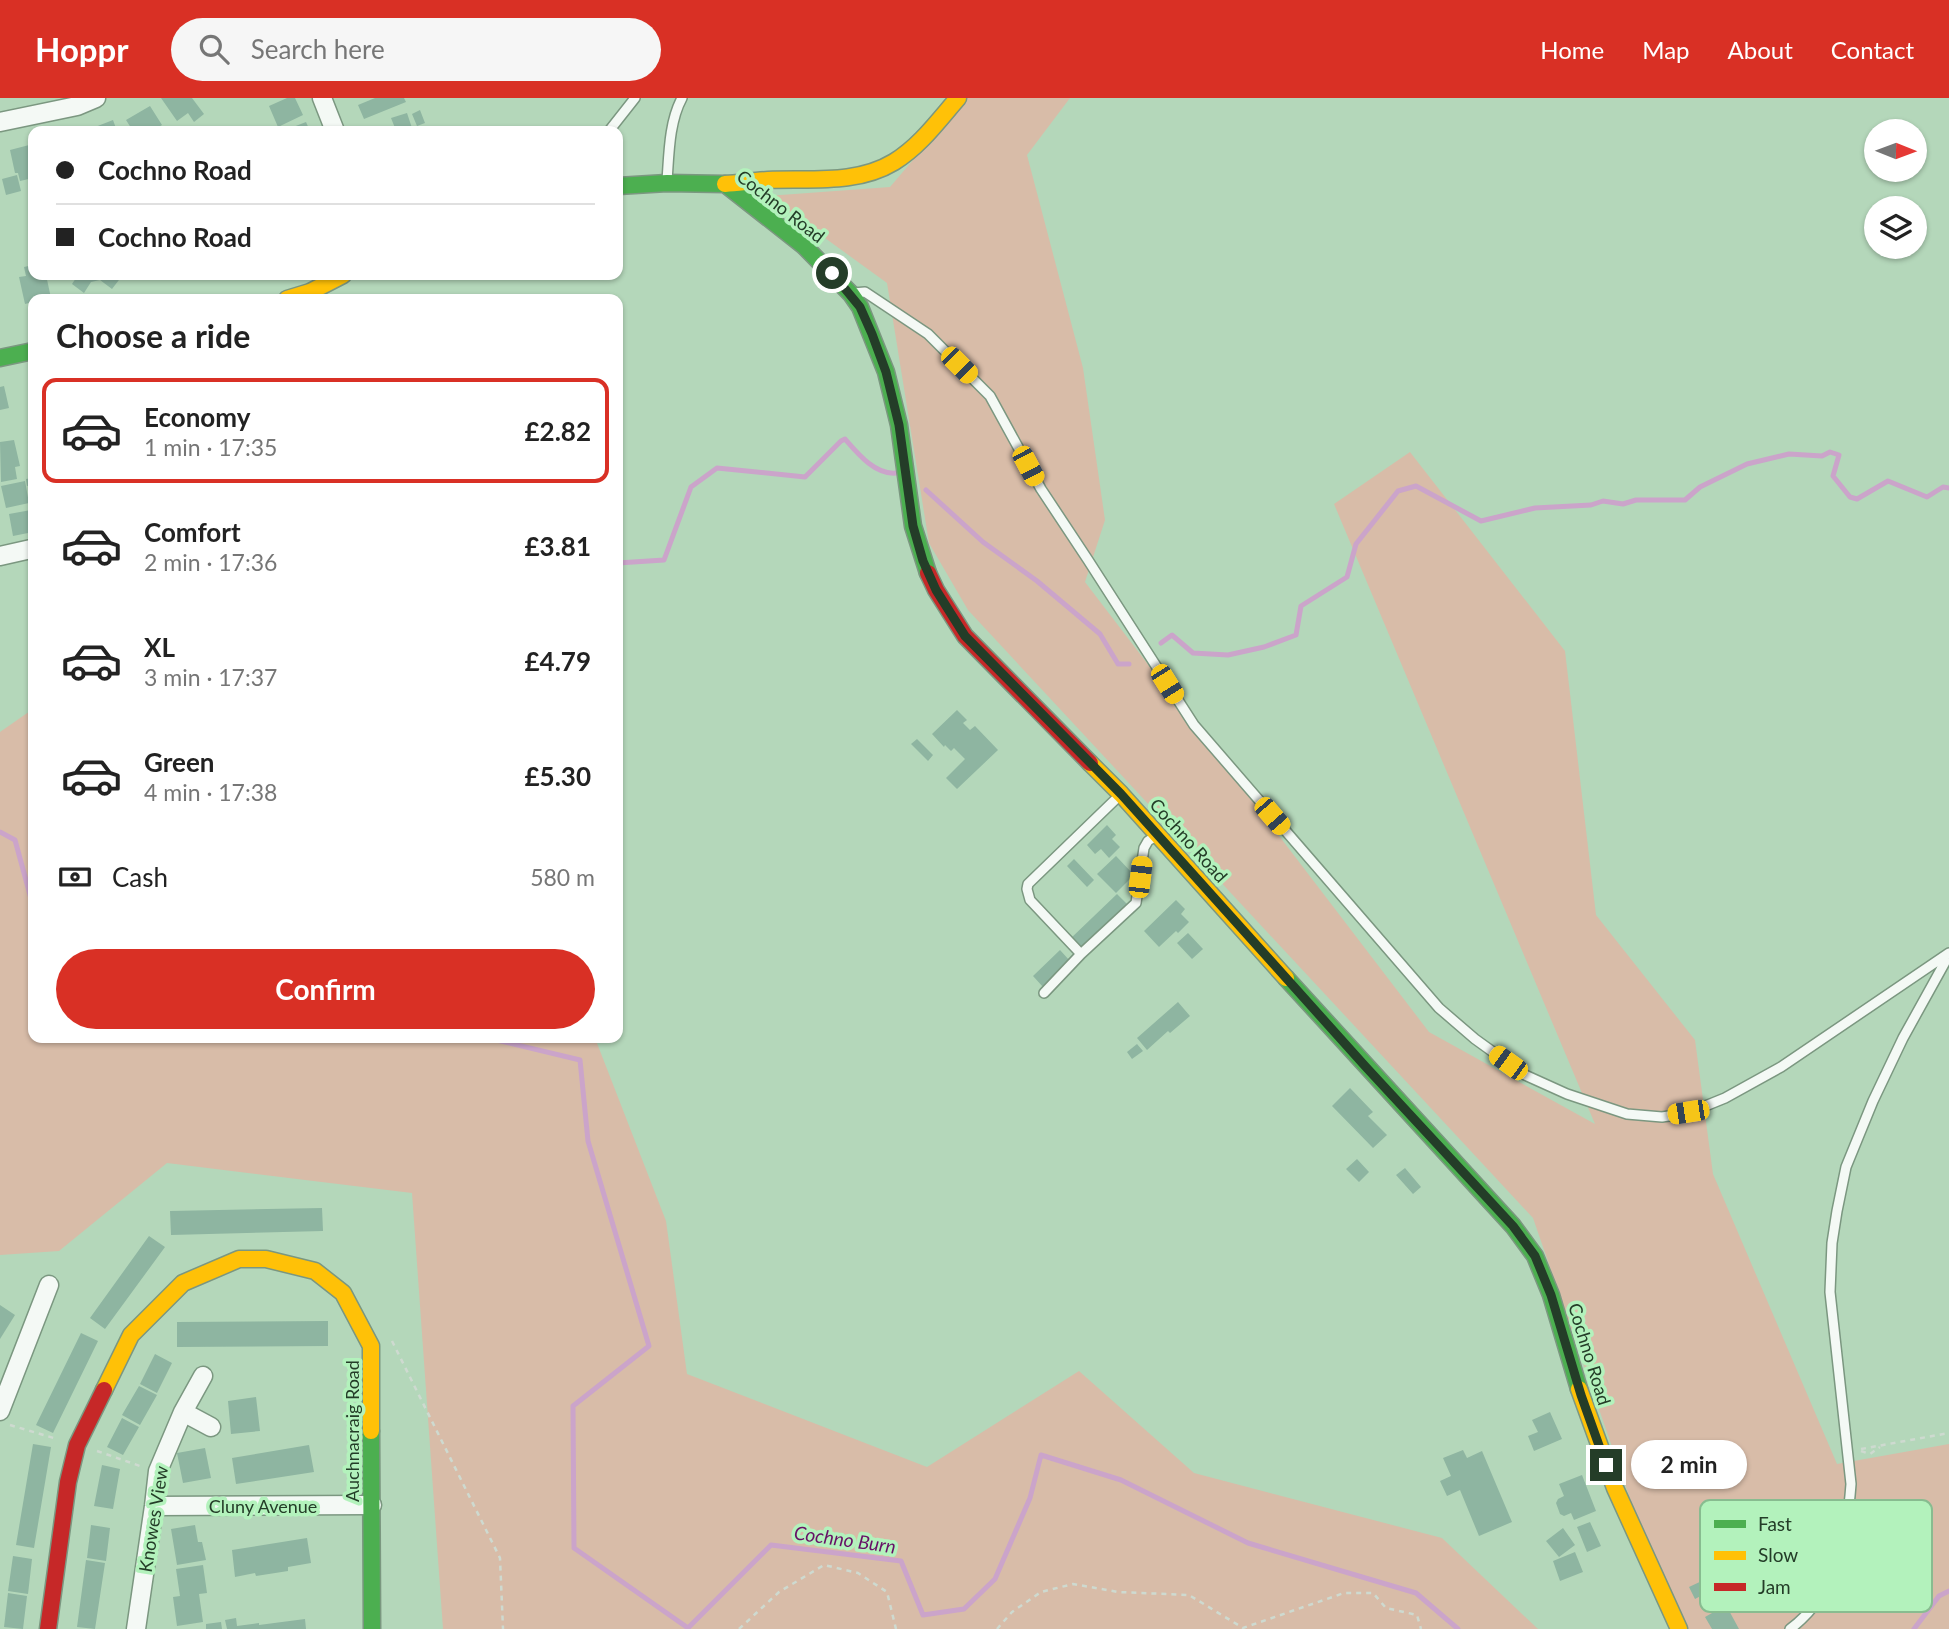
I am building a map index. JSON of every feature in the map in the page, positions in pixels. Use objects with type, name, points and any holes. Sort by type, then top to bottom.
[{"type":"street","points":[[0,122],[77,106],[96,98]]},
{"type":"street","points":[[322,98],[333,126]]},
{"type":"street","points":[[726,184],[765,180],[831,180],[871,173],[904,155],[958,98]]},
{"type":"street","name":"Cochno Road","points":[[623,186],[726,184],[804,246],[851,294],[869,325],[886,372],[901,437],[913,526],[923,561],[936,590],[965,636],[1121,794],[1513,1226],[1535,1256],[1551,1295],[1581,1395],[1615,1488],[1679,1629]]},
{"type":"street","points":[[304,294],[333,280]]},
{"type":"street","points":[[0,358],[28,352]]},
{"type":"street","points":[[0,556],[28,551]]},
{"type":"street","name":"Auchnacraig Road","points":[[48,1629],[68,1482],[77,1445],[131,1335],[183,1283],[239,1259],[266,1259],[314,1271],[343,1293],[372,1346],[372,1629]]},
{"type":"street","points":[[3,1417],[49,1285]]},
{"type":"street","name":"Knowes View","points":[[135,1629],[158,1471],[183,1412],[202,1376]]},
{"type":"street","points":[[183,1412],[211,1427]]},
{"type":"street","name":"Cluny Avenue","points":[[154,1506],[372,1505]]},
{"type":"lane","points":[[612,126],[635,98]]},
{"type":"lane","points":[[667,183],[673,127],[677,106],[682,98]]},
{"type":"lane","points":[[851,294],[865,292],[928,334],[990,396],[1041,489],[1194,725],[1439,1008],[1475,1039],[1525,1075],[1567,1094],[1627,1114],[1662,1117],[1688,1112],[1724,1098],[1780,1067],[1949,954]]},
{"type":"lane","points":[[1081,954],[1030,900],[1028,884],[1121,794]]},
{"type":"lane","points":[[1044,993],[1136,903],[1144,848],[1148,841],[1157,835]]},
{"type":"lane","points":[[1850,1500],[1849,1462],[1830,1292],[1832,1243],[1846,1167],[1903,1038],[1949,954]]},
{"type":"lane","points":[[1790,1629],[1807,1612]]},
{"type":"path","points":[[392,1340],[500,1558],[503,1629]]},
{"type":"path","points":[[3,1417],[158,1471]]},
{"type":"path","points":[[1882,1445],[1870,1454],[1858,1449],[1949,1433]]},
{"type":"path","points":[[738,1629],[779,1592],[824,1565],[858,1573],[887,1592],[896,1629]]},
{"type":"path","points":[[998,1629],[1012,1612],[1041,1592],[1073,1584],[1118,1592],[1189,1595],[1243,1628],[1344,1593],[1373,1593],[1386,1608],[1417,1615],[1422,1629]]},
{"type":"shaded area","points":[[966,98],[1070,98],[1027,155],[1083,368],[1105,520],[1085,582],[1429,1032],[1595,1124],[1334,504],[1410,452],[1565,651],[1596,915],[1695,1040],[1713,1174],[1837,1464],[1949,1444],[1949,1629],[1675,1629],[1533,1218],[968,610],[929,543],[887,283],[767,196],[890,187]]},
{"type":"shaded area","points":[[28,712],[28,1043],[597,1043],[666,1221],[687,1374],[927,1467],[1079,1371],[1194,1473],[1442,1538],[1538,1629],[443,1629],[412,1193],[167,1163],[59,1251],[0,1255],[0,732]]},
{"type":"building","points":[[161,98],[192,98],[204,114],[194,122],[188,113],[177,121]]},
{"type":"building","points":[[287,98],[295,98],[303,115],[278,126],[269,106]]},
{"type":"building","points":[[375,98],[404,98],[406,102],[364,119],[358,105]]},
{"type":"building","points":[[150,106],[162,125],[130,126],[126,120]]},
{"type":"building","points":[[420,110],[425,123],[417,126],[412,114]]},
{"type":"building","points":[[407,113],[411,126],[394,126],[391,118]]},
{"type":"building","points":[[113,120],[115,126],[98,126]]},
{"type":"building","points":[[28,145],[28,179],[20,181],[18,173],[15,173],[10,150]]},
{"type":"building","points":[[17,175],[21,191],[6,195],[2,179]]},
{"type":"building","points":[[28,266],[28,280],[47,280],[50,294],[28,294],[28,303],[25,304],[19,277],[26,276],[24,267]]},
{"type":"building","points":[[75,280],[100,280],[91,282],[84,293],[72,284]]},
{"type":"building","points":[[100,280],[119,280],[112,289]]},
{"type":"building","points":[[4,386],[9,408],[0,410],[0,387]]},
{"type":"building","points":[[14,440],[20,466],[15,467],[17,479],[1,482],[0,442]]},
{"type":"building","points":[[25,481],[28,503],[6,508],[1,486]]},
{"type":"building","points":[[28,511],[28,533],[13,536],[9,514]]},
{"type":"building","points":[[957,710],[967,720],[963,723],[970,730],[975,726],[998,750],[957,789],[946,778],[965,759],[954,748],[951,751],[945,745],[944,747],[932,734]]},
{"type":"building","points":[[917,739],[933,755],[928,761],[911,744]]},
{"type":"building","points":[[1107,825],[1116,835],[1112,839],[1120,847],[1109,858],[1101,849],[1095,854],[1087,845]]},
{"type":"building","points":[[1116,856],[1134,875],[1116,893],[1097,874]]},
{"type":"building","points":[[1074,859],[1094,880],[1087,887],[1067,866]]},
{"type":"building","points":[[1117,894],[1128,905],[1081,952],[1069,940]]},
{"type":"building","points":[[1176,900],[1185,909],[1181,914],[1189,922],[1159,947],[1144,931]]},
{"type":"building","points":[[1188,933],[1203,949],[1192,959],[1177,943]]},
{"type":"building","points":[[1060,950],[1070,961],[1043,987],[1033,976]]},
{"type":"building","points":[[1178,1002],[1190,1016],[1147,1050],[1137,1038]]},
{"type":"building","points":[[1137,1044],[1143,1051],[1132,1059],[1127,1052]]},
{"type":"building","points":[[1350,1088],[1373,1112],[1368,1116],[1387,1135],[1373,1148],[1332,1106]]},
{"type":"building","points":[[1357,1159],[1369,1172],[1359,1182],[1346,1169]]},
{"type":"building","points":[[1405,1168],[1421,1187],[1413,1194],[1396,1175]]},
{"type":"building","points":[[322,1208],[323,1231],[171,1235],[170,1211]]},
{"type":"building","points":[[149,1236],[165,1247],[105,1329],[90,1318]]},
{"type":"building","points":[[0,1305],[15,1315],[0,1339]]},
{"type":"building","points":[[328,1321],[328,1346],[177,1347],[177,1322]]},
{"type":"building","points":[[81,1333],[98,1341],[53,1433],[36,1425]]},
{"type":"building","points":[[155,1354],[172,1363],[157,1393],[140,1384]]},
{"type":"building","points":[[139,1386],[157,1395],[140,1425],[122,1415]]},
{"type":"building","points":[[256,1397],[260,1431],[231,1434],[228,1401]]},
{"type":"building","points":[[1550,1412],[1562,1439],[1534,1451],[1528,1436],[1538,1432],[1532,1420]]},
{"type":"building","points":[[122,1418],[139,1427],[123,1455],[107,1447]]},
{"type":"building","points":[[33,1444],[51,1447],[34,1548],[16,1545]]},
{"type":"building","points":[[309,1445],[314,1472],[236,1484],[232,1458]]},
{"type":"building","points":[[205,1448],[211,1478],[183,1483],[177,1453]]},
{"type":"building","points":[[1463,1450],[1467,1458],[1482,1451],[1512,1522],[1479,1536],[1460,1490],[1447,1496],[1440,1481],[1451,1476],[1443,1458]]},
{"type":"building","points":[[102,1465],[120,1469],[113,1509],[94,1506]]},
{"type":"building","points":[[1582,1475],[1596,1511],[1574,1520],[1571,1513],[1564,1516],[1560,1514],[1556,1503],[1564,1496],[1559,1484]]},
{"type":"building","points":[[1590,1522],[1601,1546],[1587,1552],[1577,1527]]},
{"type":"building","points":[[91,1525],[110,1528],[106,1561],[87,1558]]},
{"type":"building","points":[[195,1525],[198,1542],[202,1542],[206,1560],[177,1565],[171,1529]]},
{"type":"building","points":[[1563,1528],[1575,1545],[1559,1557],[1546,1541]]},
{"type":"building","points":[[307,1538],[311,1563],[288,1567],[288,1571],[235,1577],[232,1550]]},
{"type":"building","points":[[1575,1552],[1583,1572],[1560,1581],[1553,1561]]},
{"type":"building","points":[[13,1556],[32,1559],[28,1594],[8,1591]]},
{"type":"building","points":[[86,1560],[105,1563],[95,1629],[77,1627]]},
{"type":"building","points":[[203,1565],[207,1593],[199,1594],[203,1622],[177,1626],[173,1597],[180,1596],[176,1569]]},
{"type":"building","points":[[1700,1582],[1700,1596],[1695,1599],[1689,1587]]},
{"type":"building","points":[[8,1593],[27,1596],[23,1629],[4,1627]]},
{"type":"building","points":[[1714,1612],[1730,1612],[1739,1629],[1712,1629],[1705,1617]]},
{"type":"building","points":[[236,1618],[237,1626],[305,1619],[306,1629],[227,1629],[225,1620]]},
{"type":"building","points":[[221,1622],[222,1629],[206,1629],[206,1624]]},
{"type":"waterway","points":[[623,563],[664,560],[691,487],[717,468],[805,477],[845,439],[874,467],[888,473],[896,473]]},
{"type":"waterway","points":[[1161,643],[1172,635],[1193,653],[1228,655],[1264,647],[1296,635],[1301,606],[1347,577],[1356,544],[1398,491],[1416,486],[1481,521],[1535,508],[1591,505],[1603,501],[1623,504],[1636,500],[1685,500],[1700,487],[1747,464],[1789,454],[1822,456],[1830,452],[1839,455],[1833,476],[1850,497],[1857,499],[1888,481],[1927,497],[1943,487],[1949,488]]},
{"type":"waterway","points":[[926,490],[983,542],[1037,581],[1100,634],[1118,664],[1129,664]]},
{"type":"waterway","name":"Cochno Burn","points":[[0,832],[15,840],[28,888]]},
{"type":"waterway","name":"Cochno Burn","points":[[509,1043],[580,1060],[588,1141],[649,1346],[573,1406],[574,1548],[688,1628],[771,1545],[901,1561],[923,1615],[964,1609],[995,1579],[1030,1498],[1041,1455],[1121,1480],[1248,1543],[1416,1593],[1458,1629]]},
{"type":"waterway","name":"Cochno Burn","points":[[1932,1605],[1939,1596],[1949,1591]]},
{"type":"waterway","name":"Cochno Burn","points":[[1914,1629],[1927,1612]]},
{"type":"traffic: fast","points":[[623,186],[725,184],[804,246],[851,294],[860,307],[886,372],[899,425],[913,526],[928,573]]},
{"type":"traffic: fast","points":[[0,358],[28,352]]},
{"type":"traffic: fast","points":[[1286,978],[1513,1226],[1535,1256],[1551,1295],[1579,1389]]},
{"type":"traffic: fast","points":[[371,1431],[372,1629]]},
{"type":"traffic: slow","points":[[725,184],[832,179],[879,169],[894,162],[912,148],[958,98]]},
{"type":"traffic: slow","points":[[303,294],[333,280]]},
{"type":"traffic: slow","points":[[1090,763],[1286,978]]},
{"type":"traffic: slow","points":[[104,1390],[131,1335],[183,1283],[239,1259],[266,1259],[315,1271],[343,1293],[371,1346],[371,1431]]},
{"type":"traffic: slow","points":[[1579,1389],[1615,1488],[1679,1629]]},
{"type":"traffic: jam","points":[[928,573],[965,636],[1090,763]]},
{"type":"traffic: jam","points":[[48,1629],[68,1482],[77,1445],[104,1390]]},
{"type":"route","points":[[832,273],[860,307],[886,372],[899,425],[913,526],[923,561],[936,590],[965,636],[1121,794],[1513,1226],[1535,1256],[1551,1295],[1581,1395],[1606,1465]]}]
